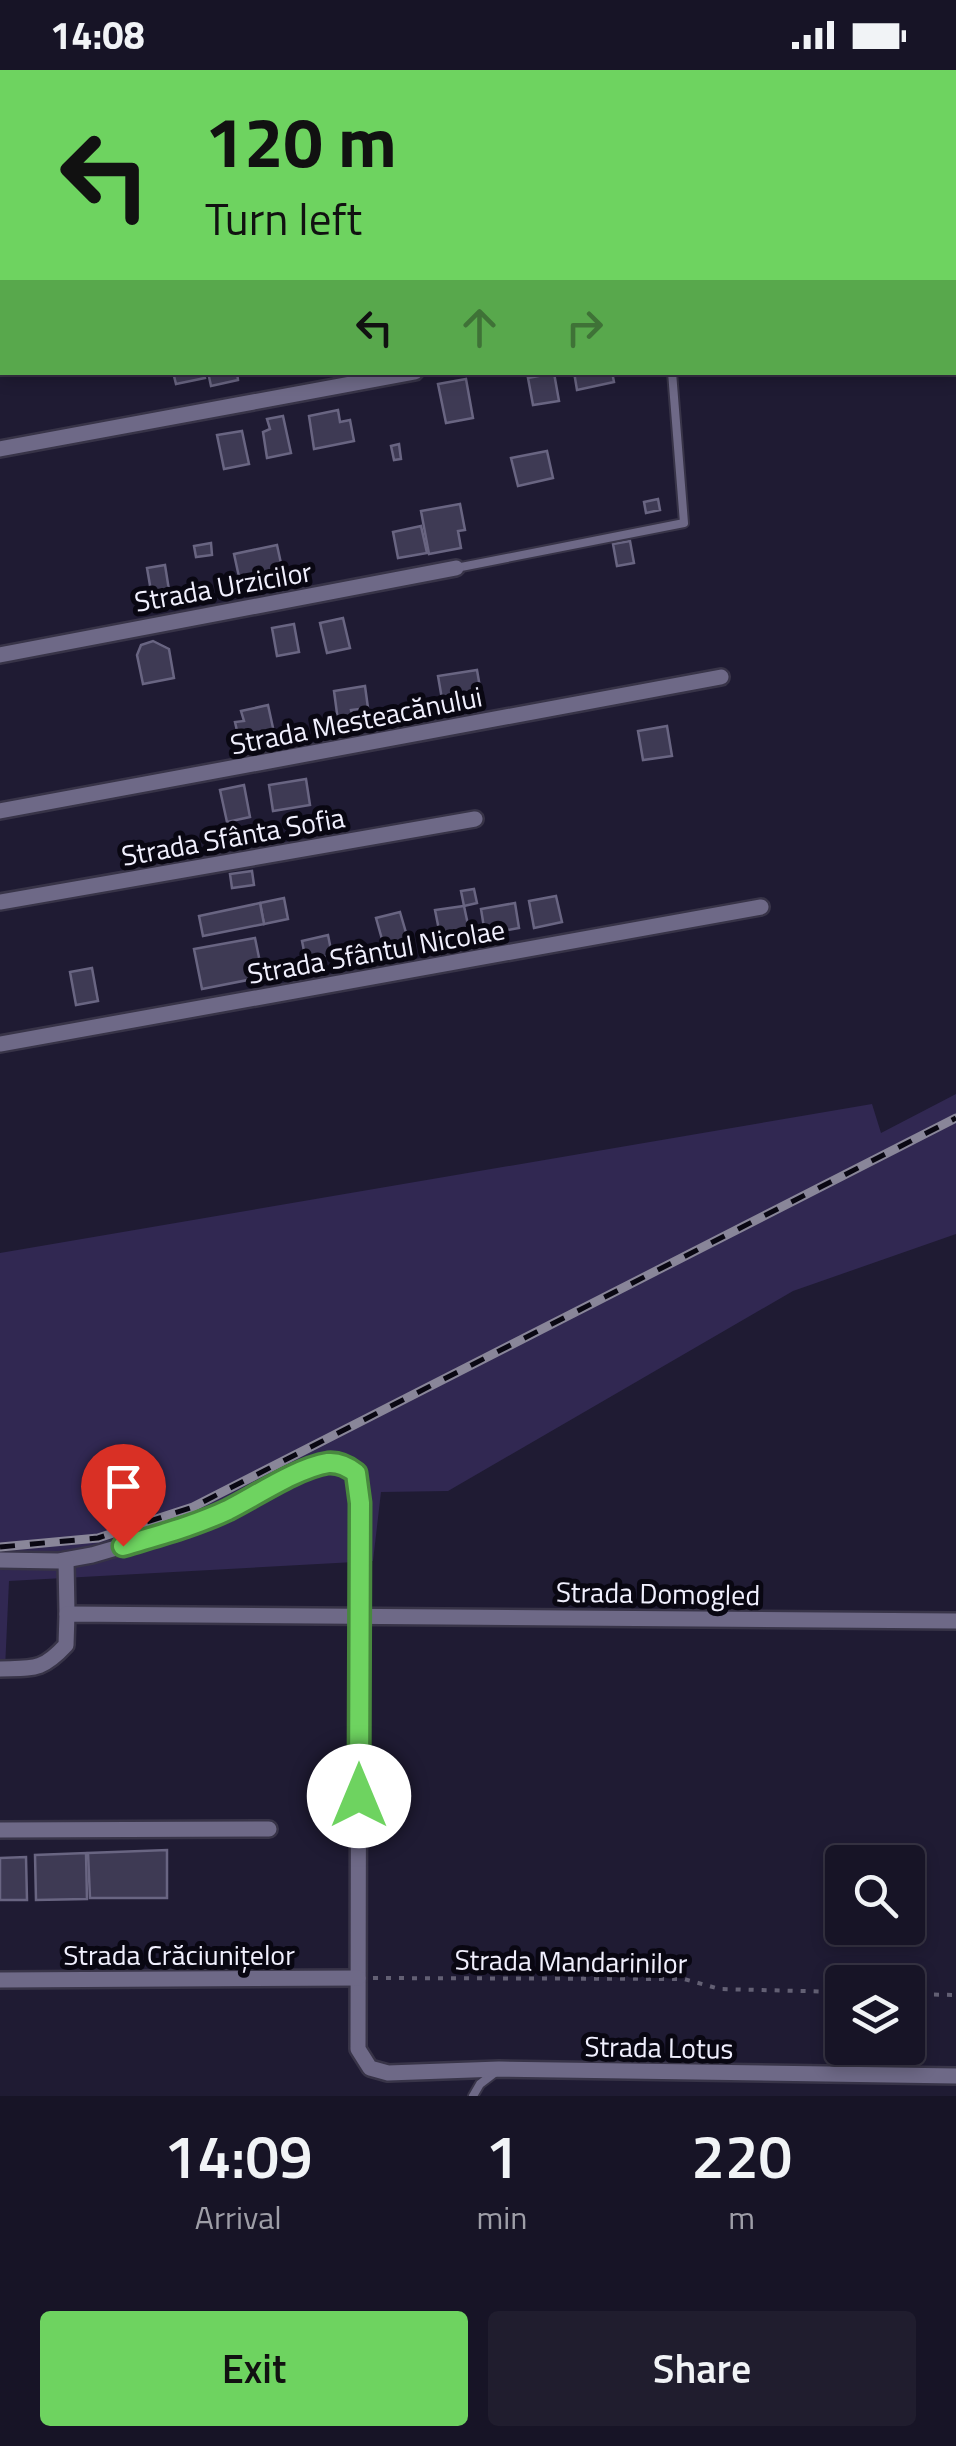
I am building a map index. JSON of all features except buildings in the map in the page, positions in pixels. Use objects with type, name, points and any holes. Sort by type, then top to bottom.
[{"type":"street","points":[[0,449],[399,375]]},
{"type":"street","name":"Strada Urzicilor","points":[[0,655],[456,568]]},
{"type":"street","name":"Strada Mesteacănului","points":[[0,811],[721,677]]},
{"type":"street","name":"Strada Sfânta Sofia","points":[[0,902],[475,819]]},
{"type":"street","name":"Strada Sfântul Nicolae","points":[[0,1044],[761,906]]},
{"type":"street","points":[[0,1560],[66,1560],[185,1528],[313,1468],[337,1463],[356,1473],[358,1978]]},
{"type":"street","points":[[0,1668],[38,1668],[50,1664],[66,1646],[66,1560]]},
{"type":"street","name":"Strada Domogled","points":[[66,1614],[956,1621]]},
{"type":"street","points":[[0,1830],[268,1829]]},
{"type":"street","name":"Strada Crăciunițelor","points":[[0,1980],[358,1978]]},
{"type":"street","name":"Strada Lotus","points":[[358,1978],[358,2049],[364,2063],[377,2072],[499,2069],[956,2076]]},
{"type":"lane","points":[[456,568],[684,522],[672,375]]},
{"type":"lane","points":[[473,2096],[480,2084],[499,2069]]},
{"type":"path","name":"Strada Mandarinilor","points":[[358,1978],[684,1979],[720,1989],[825,1992]]},
{"type":"path","points":[[925,1994],[956,1995]]},
{"type":"shaded area","points":[[956,1094],[956,1234],[793,1291],[448,1491],[381,1492],[373,1561],[9,1581],[5,1669],[0,1669],[0,1253],[872,1104],[881,1133]]},
{"type":"railway","points":[[0,1547],[98,1538],[193,1507],[956,1118]]},
{"type":"route","points":[[123,1546],[185,1528],[313,1468],[337,1463],[356,1473],[360,1503],[359,1796]]}]
